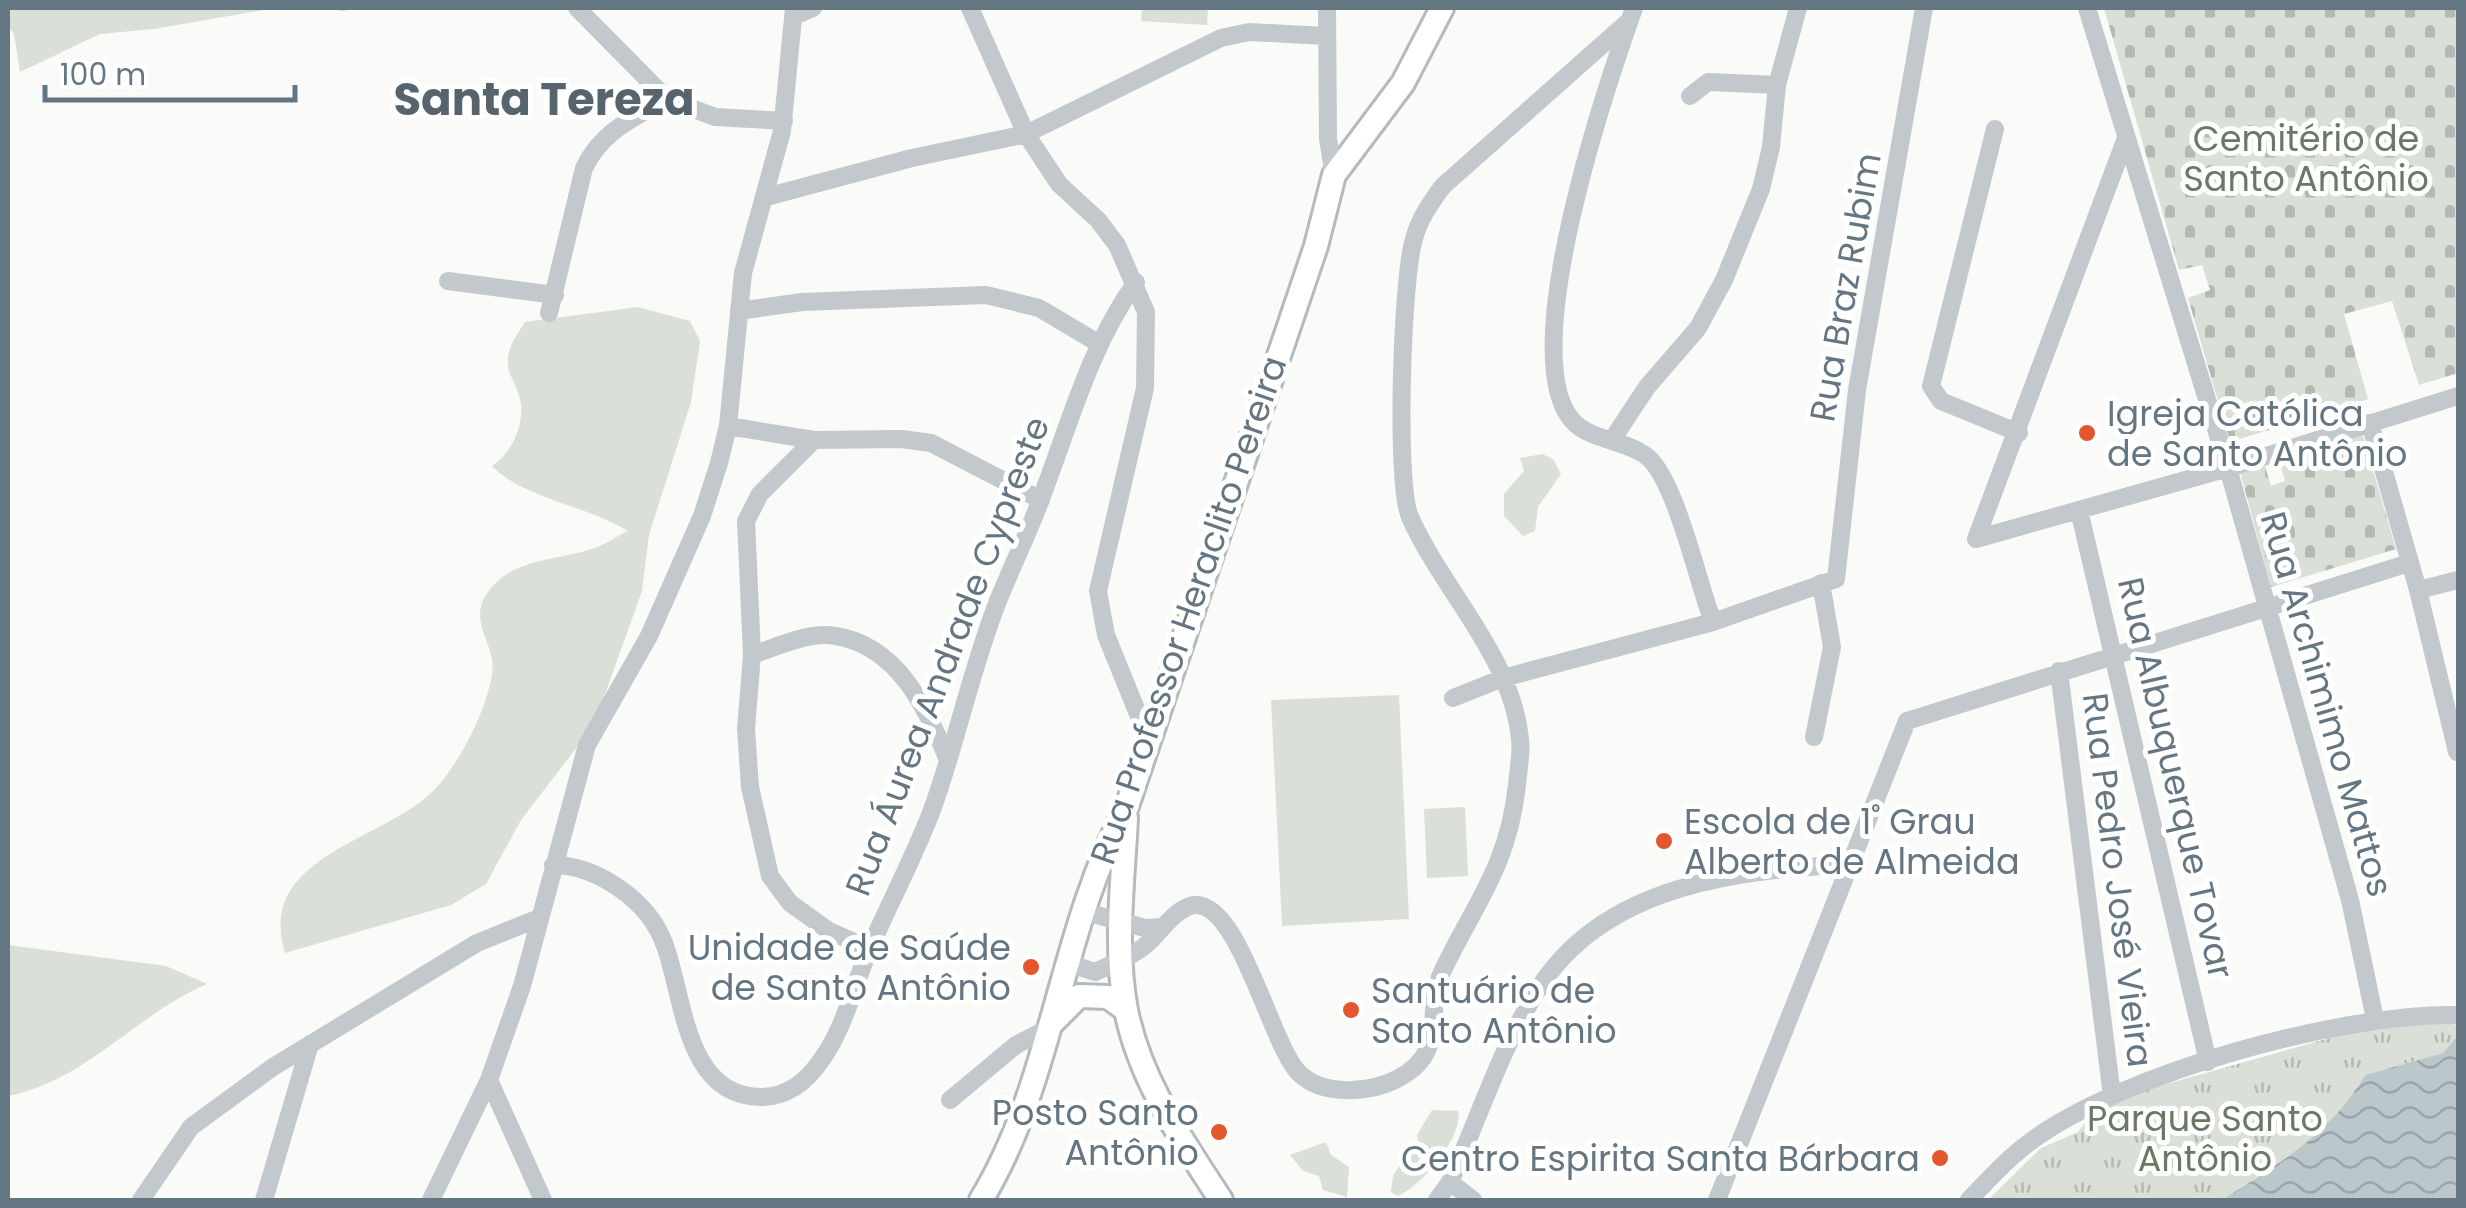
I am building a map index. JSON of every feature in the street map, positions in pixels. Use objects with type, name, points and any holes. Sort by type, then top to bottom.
[{"type":"main road","points":[[1334,175],[1403,83],[1442,8]]},
{"type":"main road","name":"Rua Professor Heraclito Pereira","points":[[982,1200],[1024,1110],[1082,911],[1106,846],[1126,809],[1147,736],[1316,246],[1334,175]]},
{"type":"main road","points":[[1126,809],[1120,919],[1126,1010],[1156,1097],[1221,1200]]},
{"type":"main road","points":[[1046,1029],[1079,996],[1108,997],[1126,1010]]},
{"type":"street","points":[[582,13],[604,8]]},
{"type":"street","points":[[432,1200],[490,1080],[522,986],[587,746],[649,636],[702,516],[728,426],[743,273],[784,121],[794,12],[814,8]]},
{"type":"street","points":[[970,8],[1026,134],[1059,184],[1098,220],[1117,245],[1146,312],[1145,388],[1098,591],[1106,635],[1147,736]]},
{"type":"street","name":"Rua Professor Heraclito Pereira","points":[[1327,8],[1328,139],[1334,175]]},
{"type":"street","points":[[1612,440],[1647,387],[1711,306],[1761,188],[1771,147],[1777,84],[1798,8]]},
{"type":"street","name":"Rua Braz Rubim","points":[[1814,737],[1832,646],[1828,581],[1924,8]]},
{"type":"street","name":"Rua Archimimo Mattos","points":[[2087,8],[2228,468],[2350,900],[2375,1019]]},
{"type":"street","points":[[582,13],[668,99],[716,116],[784,121]]},
{"type":"street","points":[[1632,14],[1567,236],[1552,347],[1556,386],[1572,420],[1589,433],[1646,455],[1659,470],[1672,494],[1714,622]]},
{"type":"street","points":[[1070,954],[1078,966],[1095,972],[1147,944],[1184,908],[1197,904],[1211,909],[1244,958],[1291,1063],[1309,1080],[1340,1090],[1360,1090],[1400,1077],[1429,1050],[1440,976],[1498,871],[1512,826],[1520,738],[1503,678],[1412,523],[1405,498],[1403,313],[1409,259],[1427,208],[1443,186],[1632,14]]},
{"type":"street","points":[[766,197],[912,158],[1026,134],[1221,38],[1249,32],[1325,36]]},
{"type":"street","points":[[1690,96],[1708,82],[1777,84]]},
{"type":"street","points":[[448,280],[552,304],[584,168],[592,150],[614,128],[668,99]]},
{"type":"street","points":[[1994,129],[1932,392],[1941,400],[2019,434]]},
{"type":"street","points":[[2127,137],[2019,434],[1976,539],[2228,468],[2458,396]]},
{"type":"street","name":"Rua Áurea Andrade Cypreste","points":[[553,865],[596,872],[654,924],[664,942],[679,1006],[701,1060],[728,1088],[742,1094],[784,1094],[805,1080],[832,1042],[932,810],[997,603],[1041,500],[1098,343],[1136,282]]},
{"type":"street","points":[[740,311],[802,302],[986,296],[1039,308],[1098,343]]},
{"type":"street","points":[[2370,423],[2418,590],[2457,752]]},
{"type":"street","points":[[728,426],[814,440],[902,439],[931,444],[1041,500]]},
{"type":"street","points":[[814,440],[760,494],[746,521],[752,655],[746,729],[750,786],[770,876],[804,916],[870,949]]},
{"type":"street","name":"Rua Albuquerque Tovar","points":[[2079,510],[2116,654],[2208,1062]]},
{"type":"street","points":[[1718,1200],[1907,722],[2410,563]]},
{"type":"street","points":[[2418,590],[2458,580]]},
{"type":"street","points":[[1454,698],[1503,678],[1714,622],[1828,581]]},
{"type":"street","points":[[752,655],[800,640],[834,635],[862,644],[903,674],[932,720],[948,760]]},
{"type":"street","name":"Rua Pedro José Vieira","points":[[2059,671],[2112,1096]]},
{"type":"street","points":[[1436,1200],[1450,1182],[1530,1004],[1556,966],[1584,941],[1630,909],[1686,884],[1744,871],[1853,864]]},
{"type":"street","points":[[1082,911],[1145,928],[1162,927]]},
{"type":"street","points":[[141,1200],[191,1128],[310,1044],[478,943],[539,918]]},
{"type":"street","points":[[1969,1200],[2031,1141],[2112,1096],[2208,1062],[2375,1019],[2458,1015]]},
{"type":"street","points":[[950,1100],[1016,1045],[1046,1029]]},
{"type":"street","points":[[264,1200],[310,1044]]},
{"type":"street","points":[[490,1080],[543,1200]]},
{"type":"street","points":[[1450,1182],[1473,1200]]},
{"type":"green space","points":[[8,8],[274,8],[154,29],[100,34],[20,72],[14,34],[8,27]]},
{"type":"green space","points":[[1142,8],[1208,8],[1207,25],[1141,21]]},
{"type":"green space","name":"Cemitério de Santo Antônio","points":[[2104,8],[2458,8],[2458,373],[2419,385],[2392,301],[2344,314],[2368,399],[2230,442],[2188,298],[2210,290],[2202,265],[2179,270]]},
{"type":"green space","points":[[638,307],[690,321],[700,341],[691,402],[649,535],[642,591],[594,725],[521,820],[486,884],[451,905],[285,953],[281,920],[289,893],[306,872],[413,807],[435,789],[463,750],[492,674],[491,654],[480,616],[486,595],[508,573],[521,567],[595,548],[628,531],[520,486],[492,466],[512,444],[520,425],[521,405],[508,358],[525,322]]},
{"type":"green space","points":[[2361,429],[2396,549],[2271,587],[2238,464],[2262,457],[2271,486],[2285,481],[2276,451]]},
{"type":"green space","points":[[1543,454],[1554,460],[1561,474],[1538,507],[1535,531],[1523,536],[1504,516],[1504,494],[1524,471],[1520,458]]},
{"type":"green space","points":[[1399,695],[1409,919],[1282,926],[1271,700]]},
{"type":"green space","points":[[1465,807],[1468,876],[1427,878],[1424,809]]},
{"type":"green space","points":[[8,945],[166,966],[207,984],[157,1012],[87,1062],[36,1088],[8,1096]]},
{"type":"green space","name":"Parque Santo Antônio","points":[[2372,1026],[2458,1026],[2458,1035],[2443,1053],[2365,1075],[2344,1110],[2301,1148],[2222,1200],[1988,1200],[2041,1148],[2078,1132],[2094,1111],[2117,1098]]},
{"type":"green space","points":[[1432,1110],[1458,1111],[1454,1134],[1429,1172],[1398,1196],[1391,1192],[1393,1176],[1405,1156],[1419,1152],[1417,1135]]},
{"type":"green space","points":[[1326,1142],[1331,1155],[1349,1167],[1347,1197],[1323,1190],[1319,1176],[1303,1171],[1290,1155]]},
{"type":"water","points":[[2458,1035],[2458,1200],[2222,1200],[2319,1131],[2365,1075],[2443,1053]]},
{"type":"waterway","points":[[341,8],[346,8]]},
{"type":"place","name":"Igreja Católica de Santo Antônio","points":[[2087,433]]},
{"type":"place","name":"Escola de 1˚ Grau Alberto de Almeida","points":[[1664,841]]},
{"type":"place","name":"Unidade de Saúde de Santo Antônio","points":[[1031,967]]},
{"type":"place","name":"Santuário de Santo Antônio","points":[[1351,1010]]},
{"type":"place","name":"Posto Santo Antônio","points":[[1219,1132]]},
{"type":"place","name":"Centro Espirita Santa Bárbara","points":[[1940,1158]]},
{"type":"district","name":"Santa Tereza","points":[[544,99]]}]
